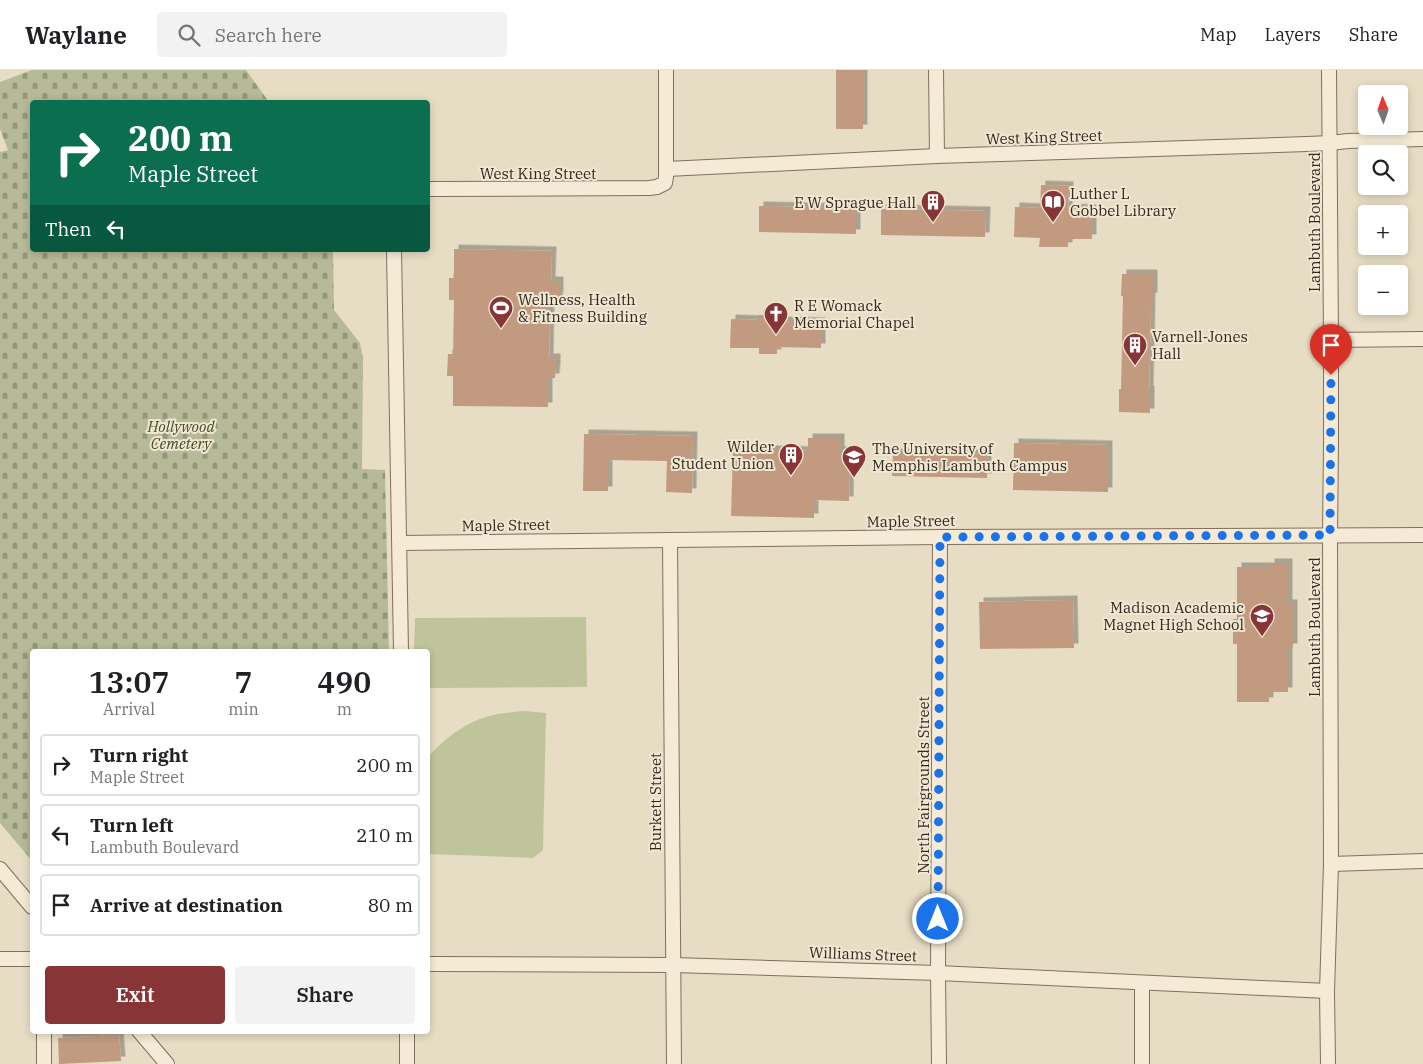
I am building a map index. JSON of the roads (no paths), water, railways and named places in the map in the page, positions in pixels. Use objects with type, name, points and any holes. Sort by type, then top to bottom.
[{"type":"street","points":[[666,70],[666,169]]},
{"type":"street","points":[[936,70],[937,156]]},
{"type":"street","name":"Lambuth Boulevard","points":[[1328,1064],[1326,991],[1331,864],[1330,535],[1332,445],[1329,70]]},
{"type":"street","name":"West King Street","points":[[430,189],[648,188],[657,187],[665,183],[666,169],[937,156],[1423,139]]},
{"type":"street","points":[[394,252],[401,649]]},
{"type":"street","points":[[1331,340],[1423,339]]},
{"type":"street","name":"Maple Street","points":[[400,543],[940,537],[1423,535]]},
{"type":"street","name":"North Fairgrounds Street","points":[[939,1064],[940,537]]},
{"type":"street","name":"Burkett Street","points":[[670,540],[674,1064]]},
{"type":"street","points":[[1331,864],[1423,861]]},
{"type":"street","points":[[0,869],[30,906]]},
{"type":"street","points":[[0,959],[30,959]]},
{"type":"street","name":"Williams Street","points":[[430,964],[673,965],[938,973],[1326,991]]},
{"type":"street","points":[[1142,983],[1142,1064]]},
{"type":"street","points":[[44,1034],[44,1064]]},
{"type":"street","points":[[141,1034],[167,1064]]},
{"type":"street","points":[[406,1034],[407,1064]]},
{"type":"place","name":"E W Sprague Hall","points":[[933,223]]},
{"type":"place","name":"Luther L Gobbel Library","points":[[1053,223]]},
{"type":"place","name":"Wellness, Health & Fitness Building","points":[[501,329]]},
{"type":"place","name":"R E Womack Memorial Chapel","points":[[776,335]]},
{"type":"place","name":"Varnell-Jones Hall","points":[[1135,366]]},
{"type":"place","name":"Wilder Student Union","points":[[791,476]]},
{"type":"place","name":"The University of Memphis Lambuth Campus","points":[[854,478]]},
{"type":"place","name":"Madison Academic Magnet High School","points":[[1262,637]]},
{"type":"park label","name":"Hollywood Cemetery","points":[[181,434]]}]
